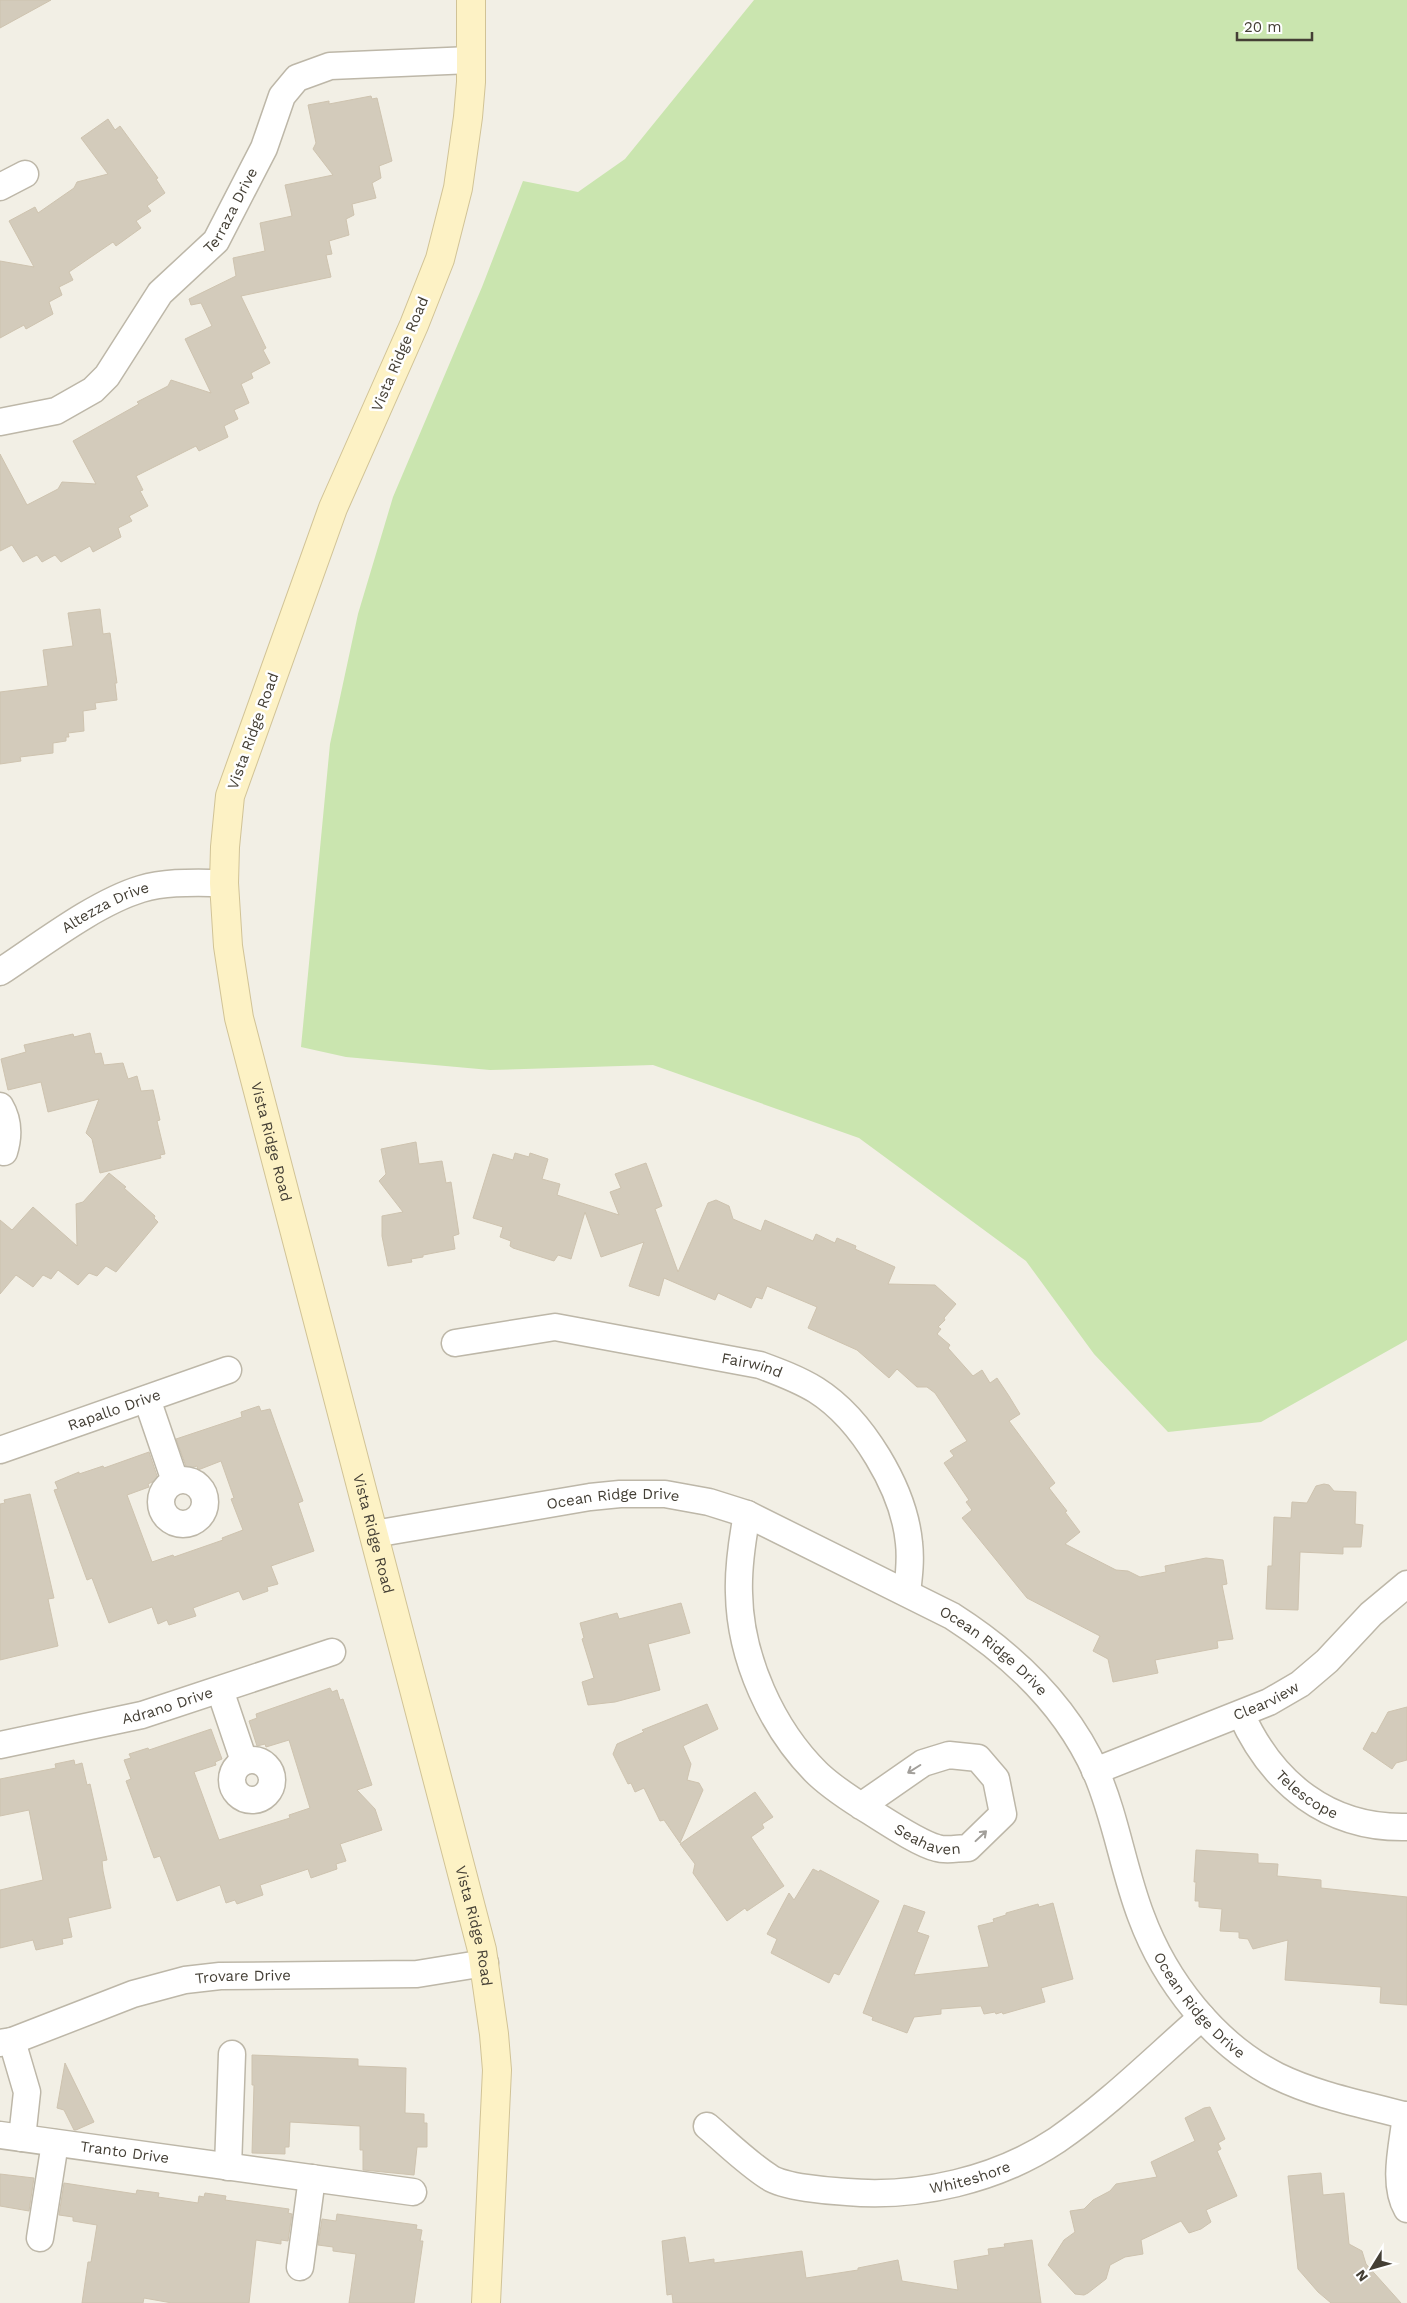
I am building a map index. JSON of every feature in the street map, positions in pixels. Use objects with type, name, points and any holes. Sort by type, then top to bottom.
[{"type":"street","name":"Vista Ridge Road","points":[[470,0],[472,60],[468,118],[458,188],[440,259],[414,324],[333,508],[230,796],[224,883],[228,946],[239,1018],[485,1963],[494,2034],[496,2070],[486,2303]]},
{"type":"street","name":"Terraza Drive","points":[[0,422],[56,411],[93,390],[107,376],[160,293],[216,241],[264,148],[282,96],[297,78],[330,66],[472,60]]},
{"type":"street","points":[[0,187],[25,174]]},
{"type":"street","name":"Altezza Drive","points":[[0,972],[111,901],[142,889],[164,885],[224,883]]},
{"type":"street","points":[[0,1106],[6,1118],[8,1139],[4,1152]]},
{"type":"street","name":"Fairwind","points":[[455,1343],[555,1327],[760,1365],[785,1373],[817,1390],[844,1414],[859,1432],[888,1475],[902,1508],[909,1543],[910,1570],[907,1593]]},
{"type":"street","name":"Rapallo Drive","points":[[0,1450],[228,1370]]},
{"type":"street","points":[[147,1399],[174,1481]]},
{"type":"street","name":"Ocean Ridge Drive","points":[[374,1534],[620,1494],[678,1496],[709,1502],[747,1514],[952,1616],[982,1635],[1024,1670],[1059,1710],[1079,1740],[1095,1771],[1109,1805],[1140,1916],[1158,1956],[1182,1994],[1202,2017],[1251,2060],[1277,2075],[1318,2093],[1407,2115]]},
{"type":"street","name":"Seahaven","points":[[747,1514],[740,1552],[739,1594],[742,1623],[752,1665],[768,1705],[791,1742],[819,1774],[861,1806],[895,1827],[937,1848],[968,1848],[1003,1814],[996,1779],[978,1758],[948,1755],[923,1763],[861,1806]]},
{"type":"street","name":"Clearview","points":[[1095,1771],[1241,1714],[1269,1702],[1300,1684],[1327,1661],[1371,1614],[1407,1584]]},
{"type":"street","name":"Adrano Drive","points":[[0,1746],[142,1715],[332,1652]]},
{"type":"street","points":[[220,1690],[244,1761]]},
{"type":"street","name":"Telescope","points":[[1241,1714],[1251,1738],[1272,1767],[1298,1792],[1328,1811],[1362,1823],[1407,1827]]},
{"type":"street","name":"Trovare Drive","points":[[6,2042],[133,1994],[185,1980],[220,1976],[417,1974],[485,1963]]},
{"type":"street","name":"Whiteshore","points":[[707,2126],[770,2179],[814,2189],[867,2194],[903,2193],[939,2188],[973,2178],[1023,2159],[1055,2141],[1084,2120],[1202,2017]]},
{"type":"street","name":"Tranto Drive","points":[[6,2042],[27,2092],[11,2137],[413,2192]]},
{"type":"street","points":[[228,2167],[232,2054]]},
{"type":"street","points":[[1407,2115],[1400,2183],[1403,2202],[1407,2209]]},
{"type":"street","points":[[40,2238],[55,2143]]},
{"type":"street","points":[[300,2267],[312,2178]]},
{"type":"green space","points":[[754,0],[1407,0],[1407,1340],[1261,1422],[1168,1432],[1094,1354],[1026,1261],[859,1138],[653,1065],[490,1070],[346,1057],[301,1047],[330,744],[358,614],[393,497],[482,287],[523,181],[578,192],[625,159]]},
{"type":"building","points":[[0,0],[51,0],[0,28]]},
{"type":"building","points":[[371,96],[372,99],[377,98],[392,161],[379,166],[381,178],[372,183],[376,198],[352,204],[354,215],[346,219],[349,235],[329,241],[332,254],[326,255],[331,277],[241,296],[266,348],[263,350],[270,363],[251,373],[253,378],[241,384],[249,403],[234,410],[238,419],[224,426],[228,437],[199,451],[196,446],[136,476],[143,490],[140,491],[148,506],[129,516],[132,521],[118,528],[121,537],[93,552],[90,546],[61,562],[55,555],[42,562],[37,555],[23,562],[12,545],[0,551],[0,454],[27,505],[58,489],[62,482],[96,484],[73,441],[139,404],[137,402],[168,386],[171,380],[211,393],[185,339],[212,326],[201,303],[191,305],[189,299],[236,276],[233,258],[265,251],[260,223],[292,216],[285,185],[333,175],[313,149],[316,143],[308,105],[329,101],[329,104]]},
{"type":"building","points":[[108,119],[115,130],[120,126],[158,178],[156,179],[165,193],[147,206],[151,211],[136,221],[141,228],[116,246],[113,242],[69,272],[73,280],[59,287],[62,295],[49,302],[53,314],[26,329],[24,325],[0,338],[0,261],[34,267],[9,221],[35,207],[38,213],[74,188],[77,182],[108,174],[81,138]]},
{"type":"building","points":[[100,609],[103,634],[110,633],[117,683],[115,683],[117,700],[95,703],[96,709],[83,711],[84,731],[68,733],[69,737],[66,737],[66,741],[53,743],[53,753],[20,757],[21,761],[0,764],[0,692],[48,686],[43,650],[73,646],[68,613]]},
{"type":"building","points":[[90,1033],[95,1054],[101,1053],[104,1065],[123,1063],[128,1079],[137,1076],[141,1091],[153,1090],[160,1120],[157,1121],[165,1154],[160,1155],[161,1158],[100,1173],[92,1139],[86,1133],[99,1099],[48,1112],[41,1082],[8,1090],[1,1059],[26,1052],[24,1045],[73,1034],[74,1037]]},
{"type":"building","points":[[416,1142],[419,1164],[442,1161],[446,1183],[451,1182],[459,1234],[453,1236],[455,1249],[423,1255],[423,1257],[411,1259],[412,1262],[388,1266],[382,1236],[382,1216],[403,1212],[379,1181],[386,1174],[381,1149]]},
{"type":"building","points":[[515,1153],[529,1157],[530,1153],[548,1159],[542,1179],[560,1184],[557,1195],[619,1215],[610,1192],[621,1188],[615,1174],[646,1163],[662,1206],[655,1209],[678,1272],[708,1203],[716,1200],[729,1206],[733,1219],[761,1231],[765,1220],[813,1241],[816,1234],[835,1243],[837,1238],[856,1246],[855,1249],[895,1267],[888,1284],[935,1285],[956,1304],[938,1327],[941,1329],[937,1334],[950,1345],[948,1348],[973,1376],[982,1370],[990,1383],[997,1378],[1020,1414],[1009,1421],[1055,1483],[1049,1488],[1080,1532],[1065,1544],[1116,1570],[1128,1571],[1140,1577],[1166,1572],[1165,1566],[1206,1558],[1223,1560],[1227,1584],[1222,1585],[1233,1639],[1217,1641],[1218,1648],[1155,1660],[1158,1673],[1113,1682],[1108,1659],[1093,1651],[1100,1636],[1027,1598],[962,1518],[972,1510],[966,1502],[969,1500],[944,1463],[954,1456],[950,1451],[967,1441],[935,1393],[927,1387],[917,1387],[897,1369],[889,1378],[857,1350],[808,1328],[817,1307],[767,1286],[762,1299],[756,1297],[751,1308],[718,1293],[715,1300],[664,1278],[659,1296],[629,1286],[644,1242],[601,1257],[585,1212],[571,1259],[558,1255],[554,1261],[513,1248],[510,1246],[511,1241],[500,1237],[503,1227],[473,1218],[493,1154],[513,1160]]},
{"type":"building","points":[[109,1173],[155,1216],[154,1218],[158,1222],[116,1272],[106,1266],[97,1276],[89,1273],[78,1285],[58,1270],[51,1279],[43,1275],[33,1287],[16,1275],[0,1294],[0,1220],[12,1230],[33,1207],[77,1246],[76,1204],[83,1202]]},
{"type":"building","points":[[259,1406],[261,1411],[270,1409],[303,1501],[298,1503],[314,1551],[271,1566],[278,1584],[267,1587],[268,1591],[243,1600],[239,1591],[193,1608],[196,1616],[169,1625],[167,1620],[158,1624],[152,1607],[109,1623],[92,1578],[87,1580],[54,1490],[58,1489],[55,1482],[79,1472],[79,1474],[103,1466],[104,1468],[149,1452],[158,1479],[148,1484],[149,1487],[127,1495],[152,1562],[173,1555],[174,1557],[223,1540],[222,1538],[243,1530],[231,1499],[234,1498],[221,1461],[198,1470],[197,1466],[187,1469],[176,1439],[242,1417],[241,1412]]},
{"type":"building","points":[[1329,1485],[1334,1491],[1356,1492],[1355,1524],[1363,1525],[1361,1547],[1343,1547],[1343,1554],[1300,1552],[1298,1610],[1266,1609],[1268,1566],[1272,1566],[1274,1517],[1291,1518],[1292,1502],[1307,1503],[1316,1486]]},
{"type":"building","points":[[30,1494],[54,1598],[48,1599],[58,1646],[0,1660],[0,1504],[5,1503],[4,1500]]},
{"type":"building","points":[[681,1603],[690,1633],[648,1644],[660,1690],[615,1702],[588,1705],[582,1682],[594,1678],[582,1639],[584,1638],[580,1623],[617,1613],[619,1619]]},
{"type":"building","points":[[330,1688],[332,1692],[337,1690],[340,1700],[343,1699],[372,1785],[357,1790],[375,1809],[382,1830],[340,1844],[346,1861],[336,1864],[337,1869],[311,1878],[308,1869],[260,1885],[263,1895],[237,1904],[235,1900],[226,1903],[220,1885],[177,1901],[160,1856],[154,1858],[126,1781],[131,1779],[124,1760],[131,1758],[129,1754],[148,1748],[149,1750],[211,1729],[222,1759],[215,1762],[216,1765],[194,1772],[219,1840],[290,1818],[289,1815],[310,1808],[289,1740],[266,1747],[265,1744],[257,1746],[249,1721],[257,1718],[256,1714]]},
{"type":"building","points":[[707,1704],[718,1729],[683,1746],[691,1764],[687,1780],[699,1783],[703,1790],[680,1843],[664,1820],[660,1821],[644,1788],[635,1792],[631,1783],[628,1784],[613,1754],[617,1744],[644,1732],[642,1730]]},
{"type":"building","points":[[1407,1707],[1407,1760],[1396,1763],[1392,1769],[1363,1749],[1372,1732],[1376,1734],[1388,1712]]},
{"type":"building","points":[[74,1760],[75,1765],[82,1763],[87,1785],[90,1784],[107,1860],[102,1861],[111,1908],[68,1918],[72,1937],[62,1939],[63,1944],[36,1950],[33,1940],[0,1948],[0,1890],[43,1880],[29,1810],[0,1816],[0,1779],[56,1768],[55,1764]]},
{"type":"building","points":[[755,1792],[773,1817],[762,1824],[764,1828],[751,1837],[784,1886],[747,1911],[745,1908],[727,1921],[693,1873],[695,1864],[680,1844]]},
{"type":"building","points":[[1196,1850],[1258,1854],[1258,1863],[1278,1864],[1277,1876],[1321,1880],[1321,1888],[1407,1897],[1407,2005],[1380,2003],[1381,1987],[1285,1980],[1288,1940],[1253,1949],[1248,1939],[1239,1938],[1239,1932],[1220,1931],[1222,1909],[1199,1907],[1199,1901],[1195,1901],[1196,1882],[1194,1882]]},
{"type":"building","points":[[813,1869],[819,1872],[820,1870],[879,1901],[839,1975],[834,1973],[829,1983],[771,1953],[777,1939],[767,1934],[789,1893],[794,1900]]},
{"type":"building","points":[[1053,1903],[1073,1979],[1041,1988],[1045,2002],[1003,2014],[1002,2012],[996,2014],[995,2012],[984,2014],[981,2006],[941,2009],[941,2014],[914,2017],[907,2033],[872,2020],[873,2017],[863,2013],[904,1905],[925,1912],[917,1932],[929,1936],[914,1975],[989,1967],[978,1926],[994,1922],[993,1919],[1006,1915],[1006,1913],[1038,1904],[1039,1907]]},
{"type":"building","points":[[252,2055],[358,2059],[358,2066],[406,2068],[405,2113],[424,2114],[424,2123],[427,2123],[427,2147],[417,2147],[414,2175],[363,2170],[363,2150],[360,2150],[360,2126],[290,2122],[289,2147],[285,2147],[285,2154],[252,2153],[254,2085],[252,2085]]},
{"type":"building","points":[[65,2063],[94,2122],[76,2130],[74,2130],[64,2110],[57,2108]]},
{"type":"building","points":[[1210,2107],[1225,2139],[1218,2143],[1221,2149],[1217,2151],[1237,2196],[1206,2210],[1211,2222],[1201,2229],[1189,2233],[1181,2221],[1141,2240],[1143,2254],[1125,2257],[1110,2265],[1106,2279],[1084,2295],[1075,2294],[1048,2265],[1064,2240],[1075,2232],[1070,2211],[1084,2209],[1093,2200],[1110,2191],[1116,2184],[1157,2177],[1151,2162],[1195,2141],[1185,2118],[1204,2108]]},
{"type":"building","points":[[1321,2173],[1323,2195],[1344,2193],[1349,2244],[1362,2251],[1366,2264],[1401,2303],[1331,2303],[1318,2292],[1298,2269],[1288,2176]]},
{"type":"building","points":[[0,2174],[34,2178],[29,2211],[0,2206]]},
{"type":"building","points":[[64,2183],[136,2194],[137,2190],[159,2193],[158,2197],[198,2203],[199,2196],[204,2197],[205,2193],[226,2196],[225,2200],[289,2209],[288,2213],[292,2214],[288,2241],[281,2240],[281,2244],[256,2240],[249,2303],[172,2303],[144,2298],[143,2303],[82,2303],[88,2262],[91,2262],[97,2225],[73,2221],[73,2217],[59,2215]]},
{"type":"building","points":[[337,2214],[417,2225],[416,2229],[422,2230],[420,2241],[423,2241],[414,2303],[349,2303],[356,2254],[333,2251],[333,2247],[318,2245],[322,2219],[336,2221]]},
{"type":"building","points":[[685,2237],[689,2263],[714,2259],[714,2263],[802,2251],[806,2278],[858,2270],[858,2268],[898,2260],[902,2281],[958,2290],[954,2261],[989,2255],[988,2249],[1005,2247],[1004,2244],[1032,2240],[1041,2303],[673,2303],[672,2294],[667,2295],[662,2241]]}]
